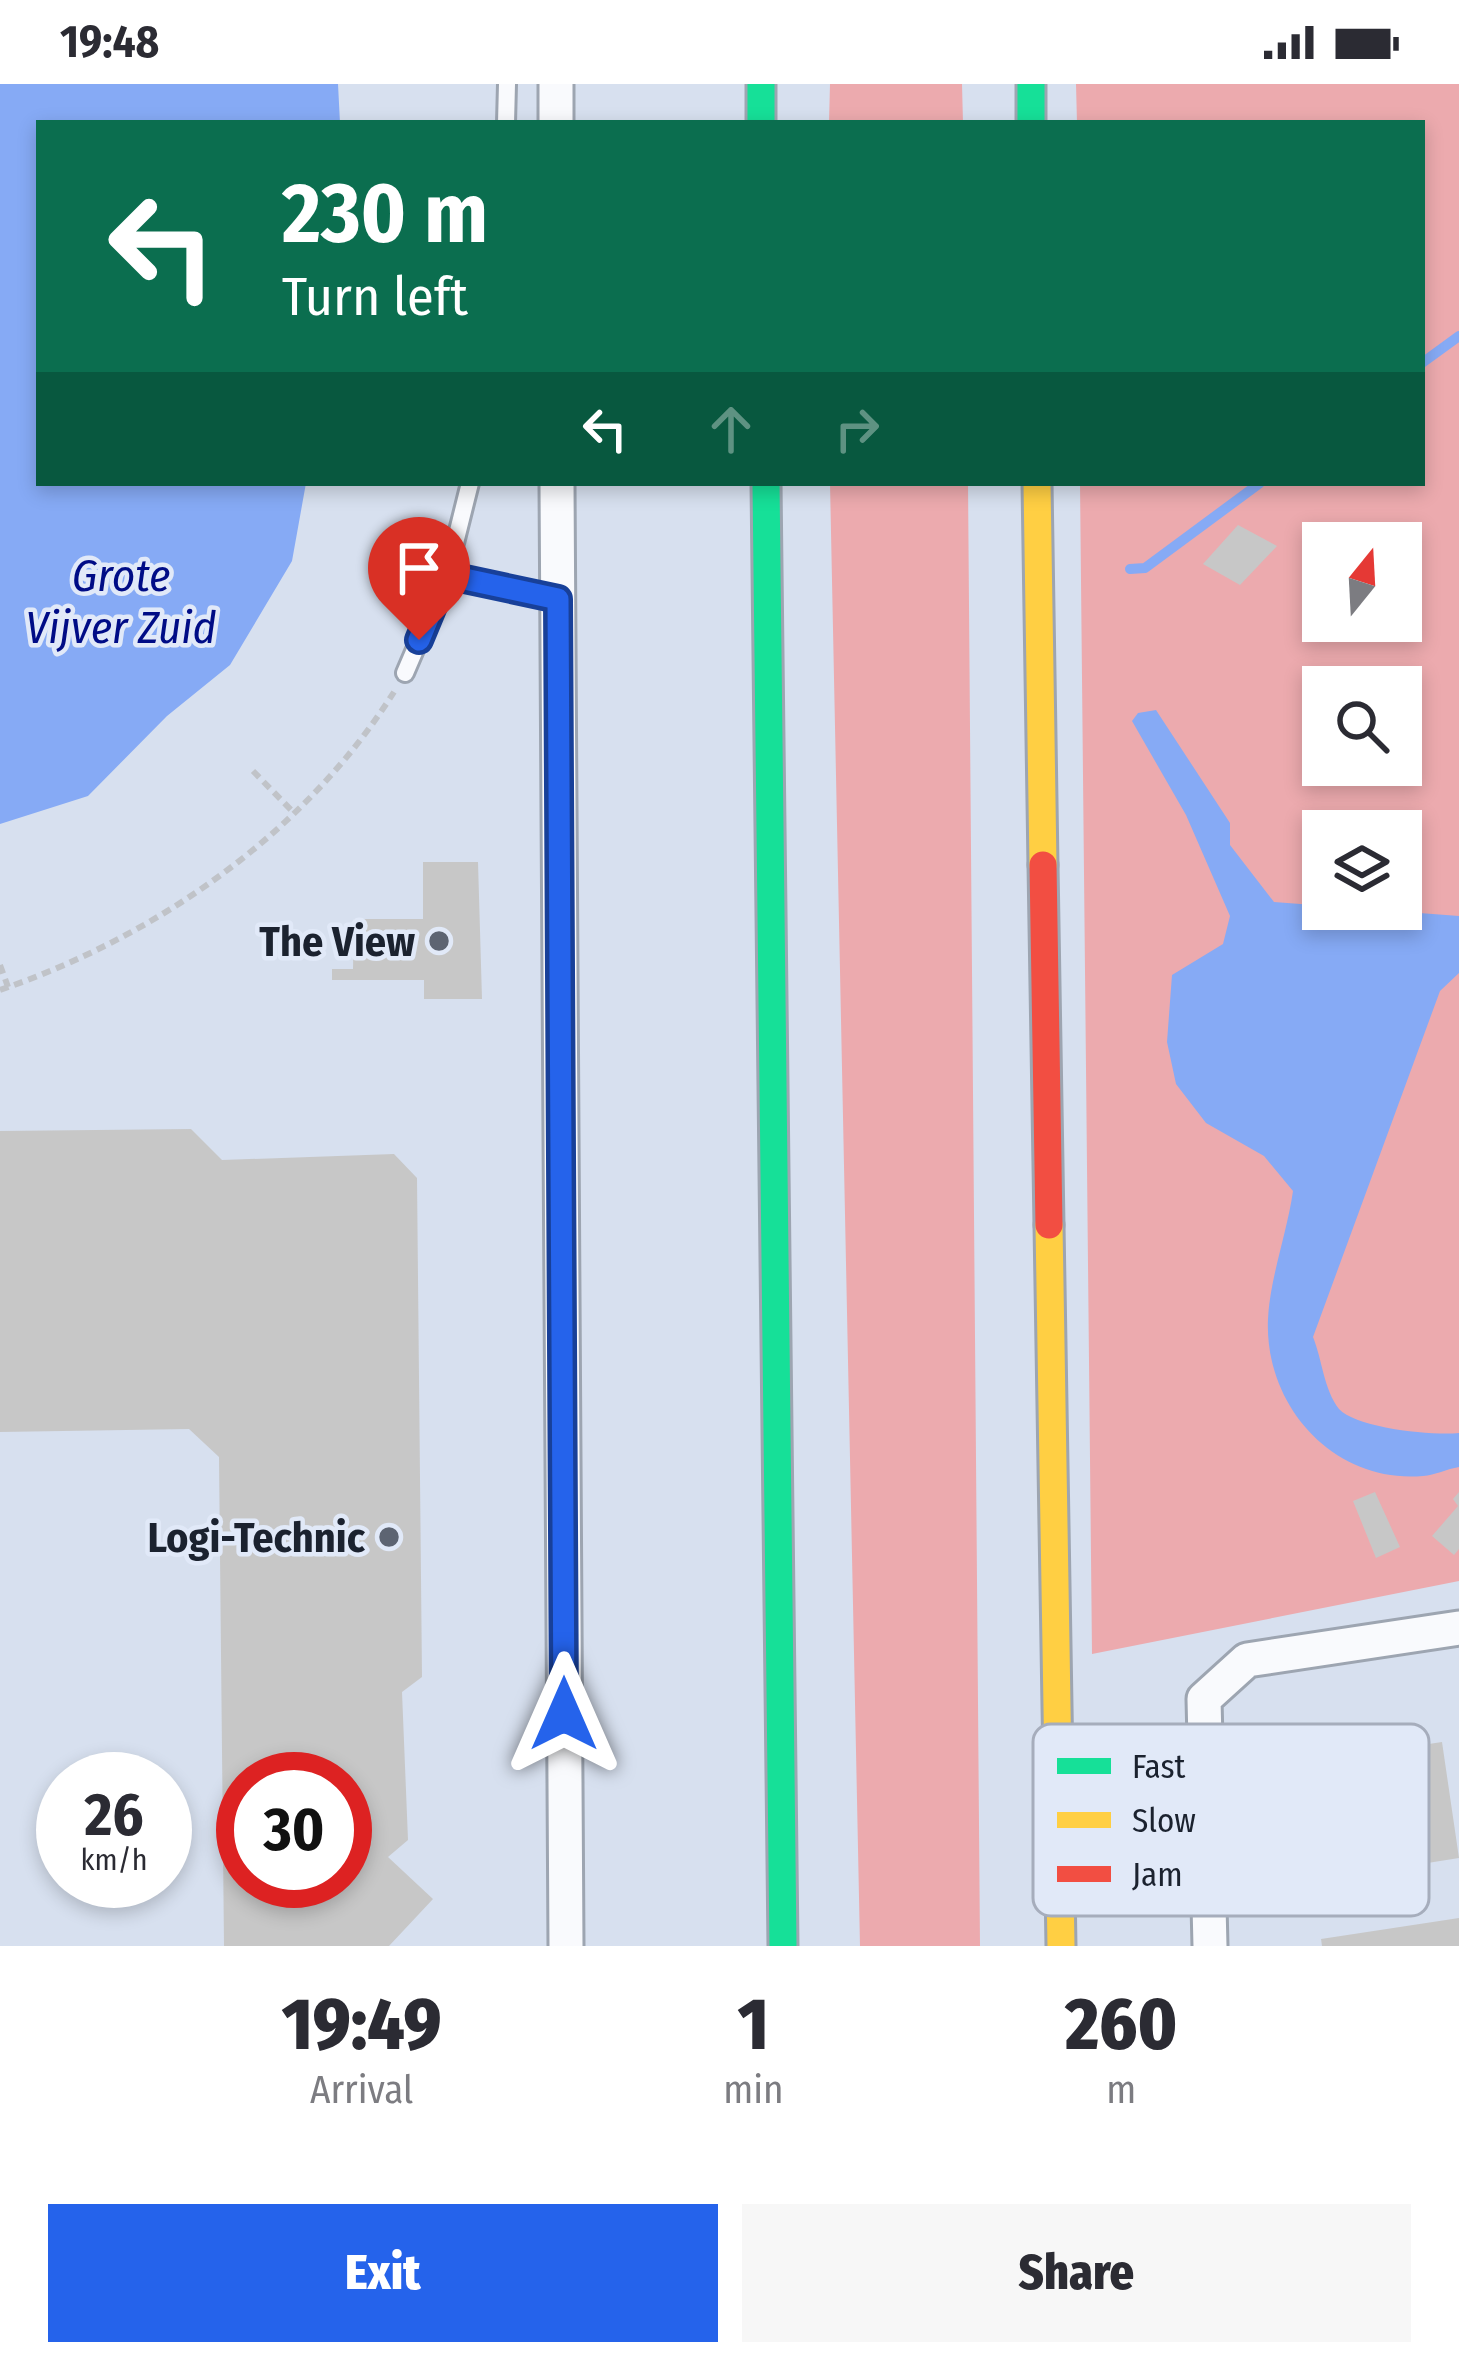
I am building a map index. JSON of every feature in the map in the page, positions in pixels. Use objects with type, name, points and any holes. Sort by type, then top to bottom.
[{"type":"highway","points":[[761,84],[761,120]]},
{"type":"highway","points":[[1031,84],[1031,120]]},
{"type":"highway","points":[[766,486],[784,1946]]},
{"type":"highway","points":[[1037,486],[1057,1724]]},
{"type":"highway","points":[[1060,1916],[1060,1946]]},
{"type":"street","points":[[556,84],[556,120]]},
{"type":"street","points":[[557,486],[566,1946]]},
{"type":"street","points":[[1205,1724],[1204,1699],[1247,1660],[1459,1628]]},
{"type":"street","points":[[1209,1916],[1210,1946]]},
{"type":"lane","points":[[506,120],[507,84]]},
{"type":"lane","points":[[405,673],[446,575],[469,486]]},
{"type":"lane","points":[[446,575],[558,599]]},
{"type":"path","points":[[0,965],[4,989],[144,930],[294,813],[360,745],[405,673]]},
{"type":"path","points":[[253,771],[294,813]]},
{"type":"shaded area","points":[[830,84],[962,84],[963,120],[829,120]]},
{"type":"shaded area","points":[[1076,84],[1459,84],[1459,1581],[1092,1654],[1080,486],[1425,486],[1425,120],[1077,120]]},
{"type":"shaded area","points":[[830,486],[968,486],[980,1946],[860,1946]]},
{"type":"water","name":"Grote Vijver Zuid","points":[[0,84],[338,84],[340,120],[36,120],[36,486],[305,486],[292,561],[230,665],[167,716],[88,796],[0,824]]},
{"type":"water","points":[[1156,710],[1230,823],[1230,845],[1274,902],[1302,904],[1302,930],[1422,930],[1422,913],[1459,916],[1459,973],[1440,991],[1313,1337],[1339,1409],[1378,1426],[1459,1433],[1459,1467],[1423,1476],[1390,1475],[1360,1467],[1333,1453],[1310,1433],[1278,1381],[1268,1319],[1293,1191],[1264,1156],[1206,1123],[1176,1084],[1167,1042],[1172,975],[1223,944],[1230,916],[1186,815],[1132,721],[1138,713]]},
{"type":"building","points":[[1238,525],[1277,546],[1240,585],[1203,564]]},
{"type":"building","points":[[423,862],[478,862],[482,999],[424,999],[424,980],[332,980],[332,969],[353,969],[354,919],[423,919]]},
{"type":"building","points":[[191,1129],[222,1160],[394,1154],[417,1178],[422,1677],[402,1692],[408,1840],[388,1857],[433,1899],[389,1946],[224,1946],[224,1908],[372,1908],[372,1752],[222,1752],[219,1457],[189,1429],[0,1432],[0,1131]]},
{"type":"building","points":[[1375,1492],[1400,1547],[1376,1558],[1353,1501]]},
{"type":"building","points":[[1459,1492],[1459,1549],[1454,1555],[1432,1536],[1458,1506],[1453,1499]]},
{"type":"building","points":[[1442,1742],[1459,1858],[1429,1863],[1429,1744]]},
{"type":"building","points":[[1459,1918],[1459,1946],[1322,1946],[1321,1939]]},
{"type":"waterway","points":[[1425,361],[1459,336]]},
{"type":"waterway","points":[[1130,569],[1145,568],[1256,486]]},
{"type":"traffic: fast","points":[[761,84],[761,120]]},
{"type":"traffic: fast","points":[[1031,84],[1031,120]]},
{"type":"traffic: fast","points":[[766,486],[783,1946]]},
{"type":"traffic: slow","points":[[1037,486],[1043,865]]},
{"type":"traffic: slow","points":[[1049,1225],[1057,1724]]},
{"type":"traffic: slow","points":[[1061,1916],[1061,1946]]},
{"type":"traffic: jam","points":[[1043,865],[1049,1225]]},
{"type":"place","name":"The View","points":[[439,941]]},
{"type":"place","name":"Logi-Technic","points":[[389,1537]]},
{"type":"route","points":[[419,640],[446,575],[558,599],[564,1714]]}]
